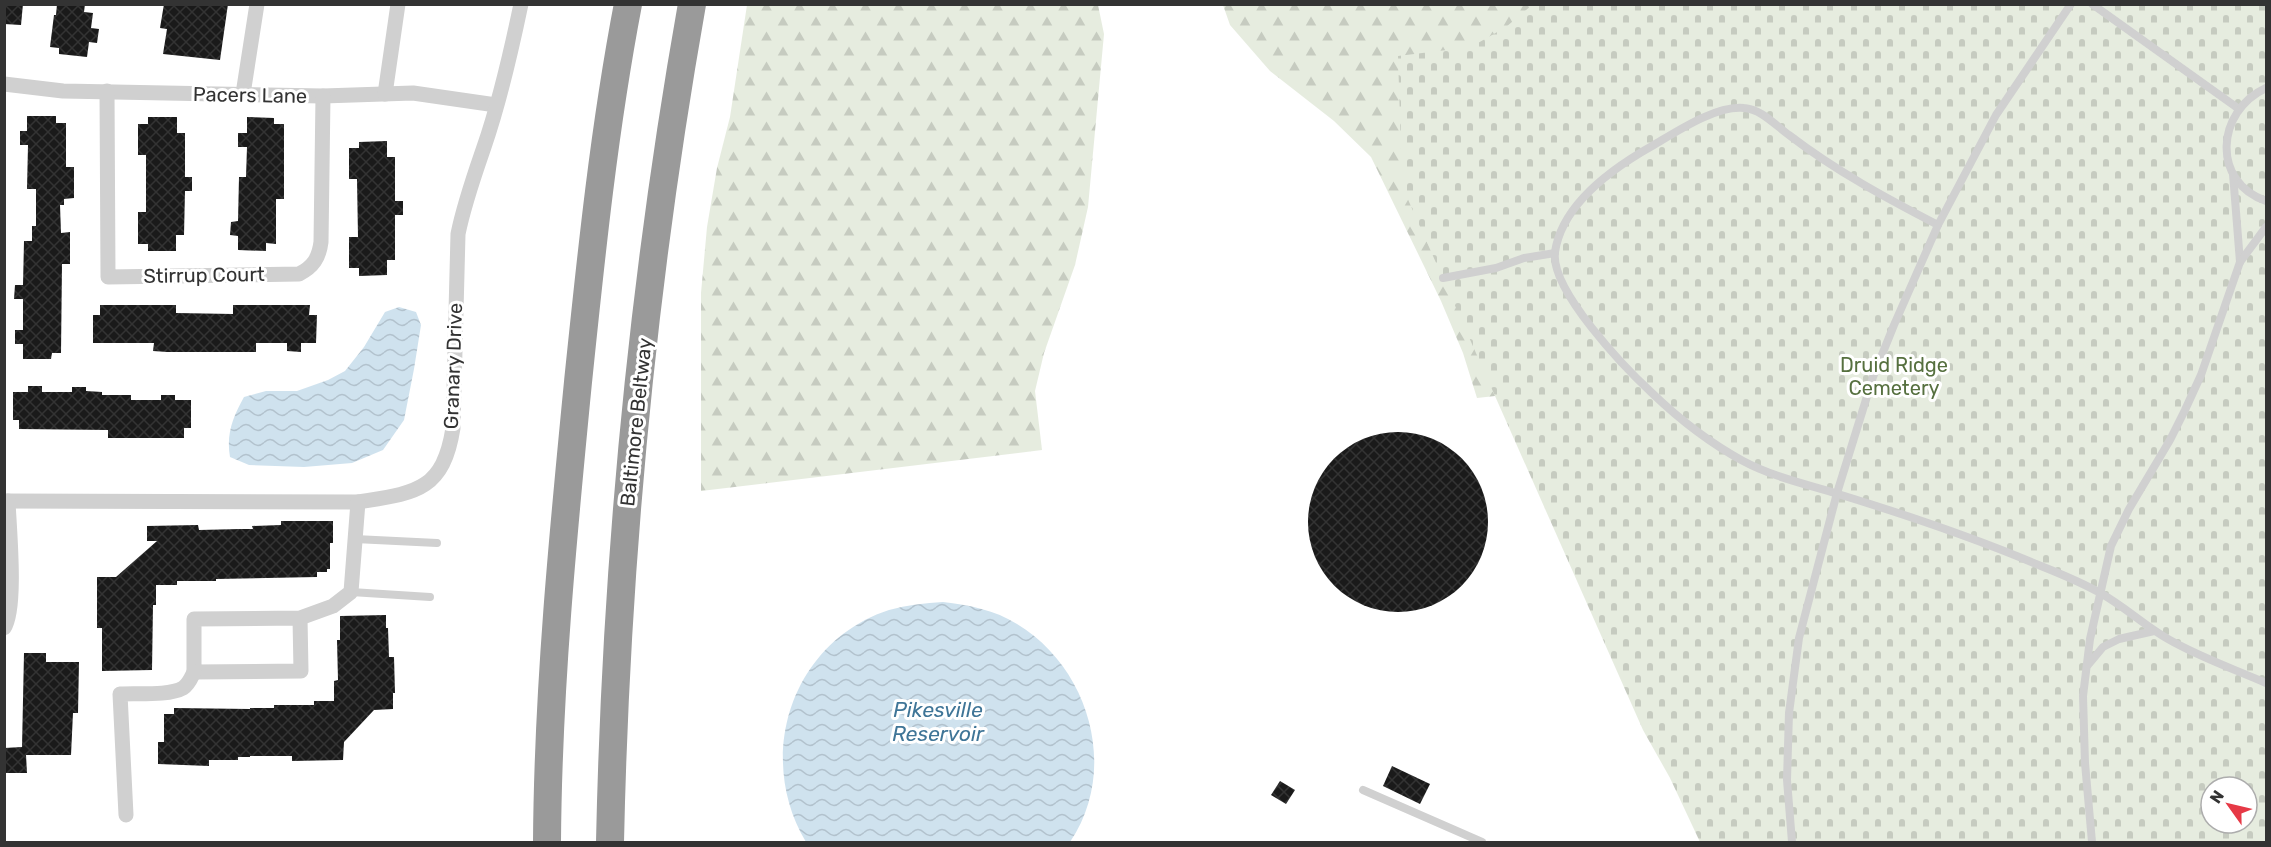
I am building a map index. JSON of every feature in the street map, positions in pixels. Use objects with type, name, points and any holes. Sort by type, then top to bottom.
[{"type":"highway","points":[[547,843],[555,653],[567,492],[604,157],[627,6]]},
{"type":"highway","name":"Baltimore Beltway","points":[[610,843],[616,678],[628,503],[647,317],[665,174],[692,9]]},
{"type":"street","points":[[243,94],[257,4]]},
{"type":"street","points":[[386,93],[398,4]]},
{"type":"street","name":"Granary Drive","points":[[6,501],[358,502],[406,494],[421,488],[438,471],[450,447],[453,428],[458,234],[466,197],[496,105],[521,4]]},
{"type":"street","name":"Pacers Lane","points":[[4,84],[63,91],[107,92],[322,96],[413,93],[496,105]]},
{"type":"street","name":"Stirrup Court","points":[[107,92],[108,277],[299,274],[312,266],[317,258],[321,242],[322,96]]},
{"type":"street","points":[[4,628],[9,621],[10,599],[6,501]]},
{"type":"street","points":[[126,815],[120,694],[172,691],[182,688],[189,682],[194,672],[194,619],[300,618],[333,606],[351,592],[358,502]]},
{"type":"street","points":[[194,672],[301,671],[300,618]]},
{"type":"lane","points":[[1792,843],[1787,780],[1789,712],[1799,638],[1837,493],[1874,377],[1938,225],[1996,115],[2072,4]]},
{"type":"lane","points":[[2092,4],[2239,109]]},
{"type":"lane","points":[[2240,262],[2232,171],[2227,148],[2228,134],[2232,119],[2239,109],[2252,96],[2266,88]]},
{"type":"lane","points":[[1938,225],[1876,194],[1832,167],[1759,112],[1739,107],[1710,114],[1627,160],[1608,175],[1579,203],[1567,222],[1555,254],[1563,282],[1586,321],[1611,352],[1668,407],[1706,438],[1744,462],[1770,473],[1960,534],[2041,566],[2101,593],[2155,631],[2194,652],[2266,683]]},
{"type":"lane","points":[[2232,171],[2252,194],[2266,201]]},
{"type":"lane","points":[[2092,843],[2085,763],[2083,696],[2090,639],[2111,546],[2118,529],[2170,440],[2189,402],[2201,375],[2240,262],[2266,226]]},
{"type":"lane","points":[[1443,278],[1496,268],[1524,258],[1555,254]]},
{"type":"lane","points":[[355,539],[437,543]]},
{"type":"lane","points":[[351,592],[430,597]]},
{"type":"lane","points":[[2087,666],[2103,646],[2130,635],[2155,631]]},
{"type":"lane","points":[[1364,790],[1482,843]]},
{"type":"green space","points":[[747,5],[1098,5],[1104,34],[1088,207],[1075,265],[1044,353],[1035,391],[1042,450],[701,491],[701,293],[707,227],[717,168],[730,117]]},
{"type":"green space","points":[[1223,5],[1557,5],[1513,394],[1477,398],[1463,353],[1441,301],[1371,157],[1334,121],[1270,71],[1230,25]]},
{"type":"green space","name":"Druid Ridge Cemetery","points":[[1532,5],[2266,5],[2266,842],[1700,842],[1670,778],[1643,730],[1406,195],[1401,150],[1398,56],[1471,47],[1506,27]]},
{"type":"water","points":[[399,307],[416,312],[421,325],[404,420],[383,450],[352,463],[304,467],[249,465],[230,457],[231,426],[244,397],[266,391],[297,391],[345,371],[364,347],[385,312]]},
{"type":"water","name":"Pikesville Reservoir","points":[[943,602],[981,609],[1017,624],[1042,643],[1063,666],[1079,693],[1089,722],[1094,753],[1093,784],[1085,814],[1070,842],[806,842],[791,809],[784,774],[784,740],[792,706],[806,675],[828,648],[855,626],[889,610]]},
{"type":"building","points":[[4,4],[23,4],[21,25],[4,24]]},
{"type":"building","points":[[57,4],[85,4],[84,12],[93,13],[91,28],[99,29],[97,43],[89,42],[87,57],[59,54],[59,48],[50,47]]},
{"type":"building","points":[[164,4],[228,4],[220,60],[163,54],[167,29],[160,28]]},
{"type":"building","points":[[27,116],[56,116],[56,123],[66,123],[66,167],[74,167],[74,198],[64,199],[64,205],[60,205],[61,233],[70,232],[70,264],[62,264],[61,353],[52,353],[51,359],[23,359],[23,344],[15,344],[15,330],[23,330],[23,299],[14,299],[15,285],[23,285],[24,241],[32,241],[32,226],[36,226],[36,189],[27,189],[28,145],[20,145],[20,131],[27,131]]},
{"type":"building","points":[[148,117],[177,117],[177,133],[185,133],[185,177],[192,177],[192,191],[185,191],[184,235],[176,235],[176,251],[148,251],[148,244],[138,244],[138,212],[146,212],[146,155],[138,155],[138,124],[148,124]]},
{"type":"building","points":[[247,117],[274,118],[274,124],[284,124],[284,199],[276,199],[276,244],[266,243],[266,251],[238,250],[238,236],[230,235],[231,222],[238,221],[239,177],[246,177],[247,147],[238,147],[238,133],[247,133]]},
{"type":"building","points":[[387,141],[387,157],[395,157],[395,201],[403,201],[403,215],[395,215],[395,260],[387,260],[387,275],[359,276],[359,268],[349,268],[349,237],[358,237],[357,179],[349,179],[349,148],[359,148],[359,142]]},
{"type":"building","points":[[100,305],[176,305],[176,313],[233,314],[233,305],[310,305],[309,315],[317,315],[316,343],[301,343],[301,352],[287,351],[287,343],[256,343],[256,352],[167,352],[153,351],[154,343],[93,343],[93,315],[100,315]]},
{"type":"building","points":[[28,386],[42,386],[42,392],[72,392],[72,387],[86,387],[86,391],[102,392],[102,395],[131,395],[131,400],[161,400],[161,395],[175,395],[175,400],[191,400],[191,428],[184,428],[184,438],[108,438],[108,430],[19,429],[19,420],[13,420],[13,392],[28,392]]},
{"type":"building","points":[[1398,432],[1432,439],[1461,459],[1481,488],[1488,522],[1481,556],[1461,585],[1432,605],[1398,612],[1364,605],[1335,585],[1315,556],[1308,522],[1315,488],[1335,459],[1364,439]]},
{"type":"building","points":[[281,521],[333,521],[330,569],[327,569],[327,572],[317,572],[317,577],[216,579],[216,581],[177,581],[177,585],[156,585],[156,605],[153,605],[152,670],[102,671],[102,628],[97,628],[97,577],[116,577],[157,541],[147,541],[147,526],[198,525],[199,530],[253,529],[252,526],[281,525]]},
{"type":"building","points":[[386,615],[389,657],[394,657],[393,709],[374,710],[344,742],[343,760],[292,761],[292,756],[250,756],[238,757],[238,760],[209,760],[209,766],[158,764],[158,742],[164,742],[164,714],[174,714],[174,708],[274,708],[274,705],[314,705],[314,701],[334,701],[334,681],[338,680],[337,640],[340,640],[340,616]]},
{"type":"building","points":[[24,653],[46,653],[46,662],[79,662],[78,713],[73,713],[71,755],[26,755],[27,773],[4,773],[4,748],[22,747]]},
{"type":"building","points":[[1392,766],[1430,784],[1420,804],[1383,786]]},
{"type":"building","points":[[1280,781],[1295,790],[1286,804],[1271,795]]}]
